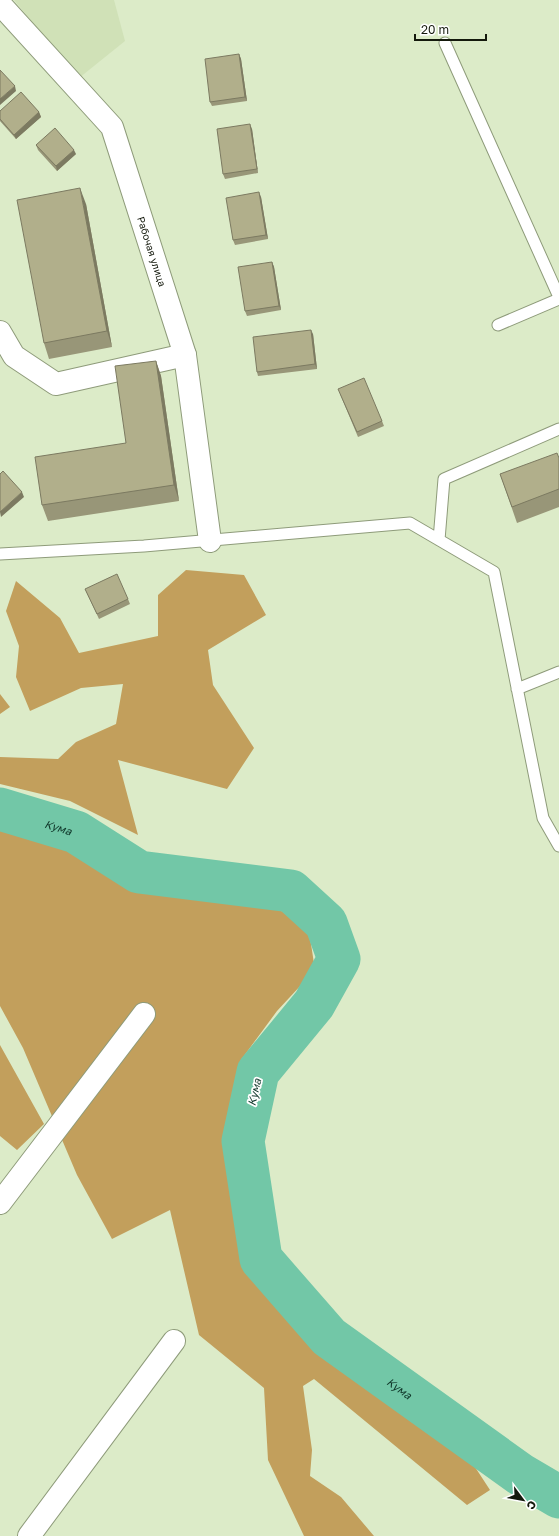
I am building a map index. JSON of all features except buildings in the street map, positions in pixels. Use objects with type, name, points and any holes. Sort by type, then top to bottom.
[{"type":"street","name":"Рабочая улица","points":[[0,4],[112,127],[185,355],[210,541]]},
{"type":"street","points":[[0,332],[14,356],[56,384],[185,355]]},
{"type":"street","points":[[0,1203],[144,1014]]},
{"type":"street","points":[[29,1536],[174,1341]]},
{"type":"lane","points":[[445,43],[559,298],[498,325]]},
{"type":"lane","points":[[439,540],[444,479],[559,429]]},
{"type":"lane","points":[[0,554],[136,547],[410,523],[494,572],[543,818],[559,846]]},
{"type":"lane","points":[[517,688],[559,672]]},
{"type":"shaded area","points":[[14,0],[114,0],[125,41],[79,78]]},
{"type":"shaded area","points":[[186,570],[244,575],[266,615],[208,650],[213,685],[254,748],[227,789],[118,760],[138,835],[70,801],[0,784],[0,757],[58,759],[76,742],[116,724],[123,684],[81,688],[30,711],[16,677],[19,646],[6,611],[16,581],[60,618],[79,653],[158,636],[158,595]]},
{"type":"shaded area","points":[[0,694],[10,707],[0,714]]},
{"type":"shaded area","points":[[0,825],[79,853],[126,887],[269,902],[309,931],[315,970],[277,1011],[241,1060],[226,1131],[248,1266],[324,1353],[475,1467],[490,1490],[467,1505],[314,1379],[303,1386],[312,1450],[310,1476],[341,1497],[374,1536],[304,1536],[268,1460],[264,1388],[199,1335],[170,1210],[112,1239],[77,1175],[23,1048],[0,1006]]},
{"type":"shaded area","points":[[0,1045],[44,1124],[17,1150],[0,1136]]},
{"type":"waterway","name":"Кума","points":[[0,809],[76,832],[139,872],[291,891],[326,923],[339,959],[314,1004],[258,1072],[243,1141],[261,1259],[329,1337],[520,1474],[559,1497]]}]
